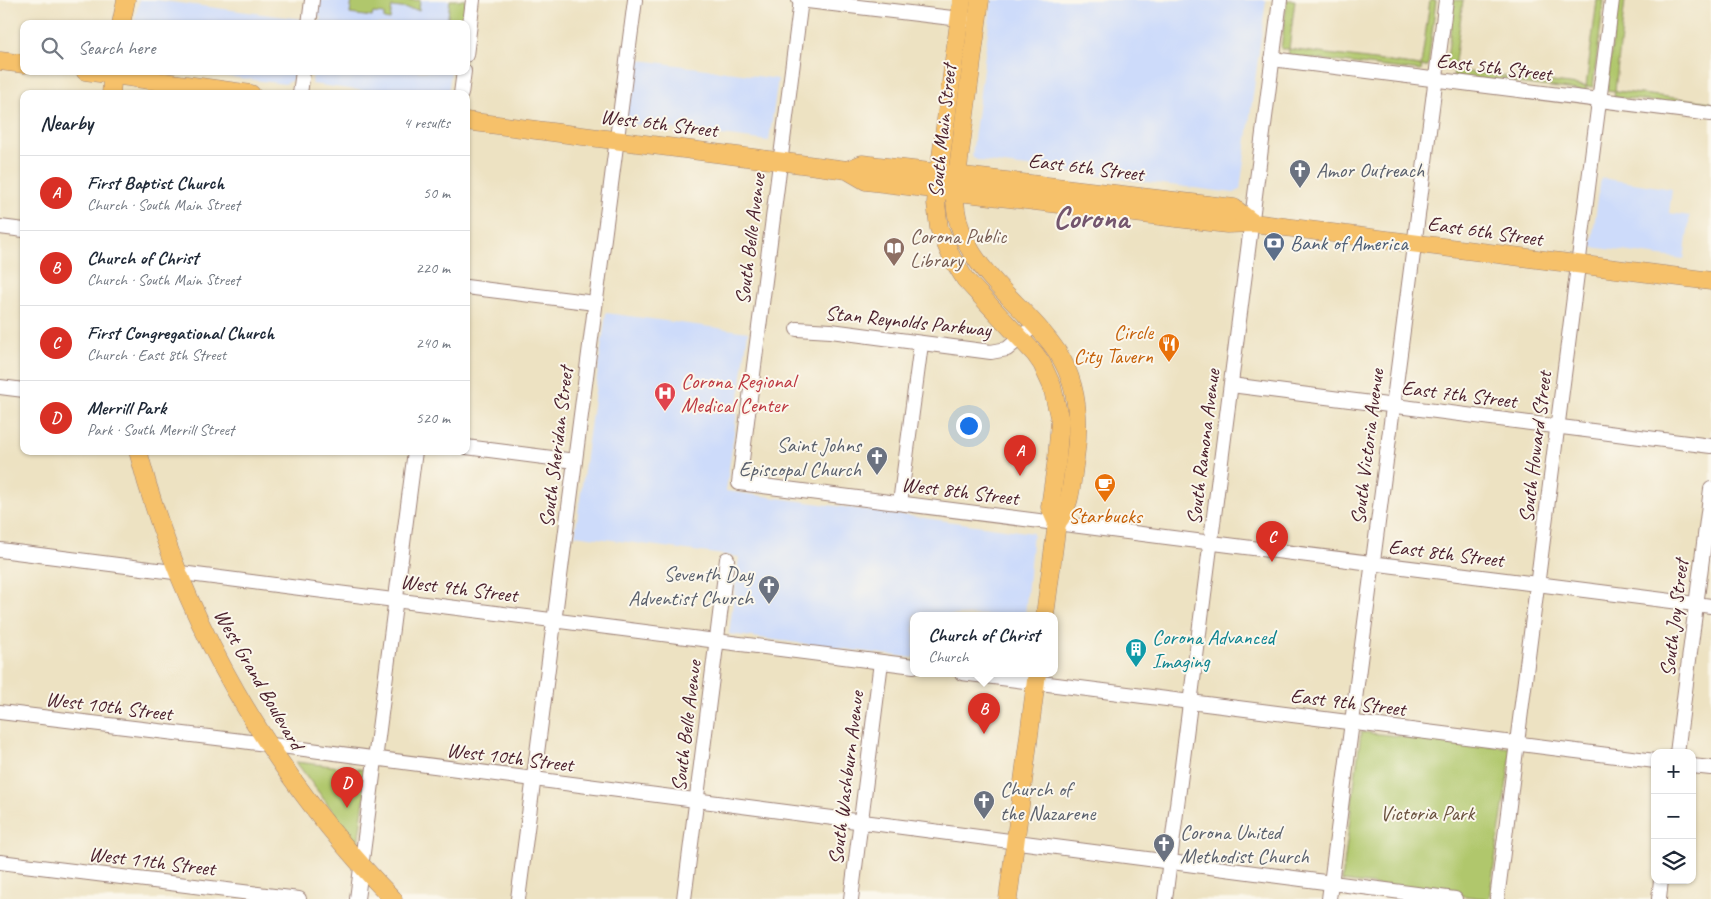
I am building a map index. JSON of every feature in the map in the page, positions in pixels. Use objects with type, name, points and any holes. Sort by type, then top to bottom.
[{"type":"main road","points":[[122,20],[126,0]]},
{"type":"main road","name":"South Main Street","points":[[962,0],[968,20],[956,182],[957,223],[968,249],[995,284],[1035,325],[1059,355],[1070,380],[1079,419],[1067,510],[1057,524],[1045,612]]},
{"type":"main road","name":"South Main Street","points":[[980,0],[968,20],[938,181],[936,203],[939,228],[952,258],[965,279],[1021,338],[1042,364],[1052,386],[1060,421],[1058,458],[1050,507],[1057,524]]},
{"type":"main road","points":[[0,61],[20,64]]},
{"type":"main road","points":[[111,90],[113,75]]},
{"type":"main road","points":[[126,75],[225,90]]},
{"type":"main road","name":"West 6th Street","points":[[470,122],[847,170],[866,181],[938,181]]},
{"type":"main road","name":"East 6th Street","points":[[938,181],[956,182],[1227,224],[1253,223],[1578,266],[1711,281]]},
{"type":"main road","name":"West Grand Boulevard","points":[[139,455],[159,521],[178,573],[222,668],[267,745],[297,787],[361,865],[393,899]]},
{"type":"main road","points":[[1008,899],[1037,678]]},
{"type":"street","points":[[310,20],[312,0]]},
{"type":"street","points":[[470,28],[474,0]]},
{"type":"street","name":"South Sheridan Street","points":[[518,899],[634,0]]},
{"type":"street","points":[[800,0],[968,20]]},
{"type":"street","name":"South Belle Avenue","points":[[740,483],[800,0]]},
{"type":"street","name":"South Ramona Avenue","points":[[1165,899],[1253,223],[1280,0]]},
{"type":"street","name":"South Victoria Avenue","points":[[1329,899],[1446,0]]},
{"type":"street","name":"South Howard Street","points":[[1497,899],[1612,0]]},
{"type":"street","name":"East 5th Street","points":[[1272,59],[1711,114]]},
{"type":"street","points":[[300,90],[302,75]]},
{"type":"street","points":[[462,90],[463,75]]},
{"type":"street","points":[[0,227],[20,230]]},
{"type":"street","points":[[470,287],[595,303]]},
{"type":"street","name":"Stan Reynolds Parkway","points":[[797,329],[831,331],[991,352],[1007,349],[1035,325]]},
{"type":"street","points":[[900,504],[921,344]]},
{"type":"street","name":"East 7th Street","points":[[1231,385],[1711,446]]},
{"type":"street","points":[[0,387],[20,390]]},
{"type":"street","points":[[470,448],[575,461]]},
{"type":"street","points":[[357,899],[414,455]]},
{"type":"street","name":"West 8th Street","points":[[740,483],[1057,524]]},
{"type":"street","name":"South Joy Street","points":[[1678,749],[1711,489]]},
{"type":"street","name":"East 8th Street","points":[[1057,524],[1711,606]]},
{"type":"street","name":"West 9th Street","points":[[0,550],[910,666]]},
{"type":"street","name":"South Belle Avenue","points":[[684,899],[727,559]]},
{"type":"street","name":"South Washburn Avenue","points":[[851,899],[881,662]]},
{"type":"street","points":[[1022,677],[1037,678]]},
{"type":"street","name":"East 9th Street","points":[[1037,678],[1190,702],[1651,761]]},
{"type":"street","name":"West 10th Street","points":[[0,712],[1455,899]]},
{"type":"street","points":[[1696,766],[1711,768]]},
{"type":"street","name":"West 11th Street","points":[[0,862],[299,899]]},
{"type":"street","points":[[1659,899],[1661,884]]},
{"type":"shaded area","points":[[139,0],[156,0],[301,19],[301,20],[135,20]]},
{"type":"shaded area","points":[[318,0],[466,0],[464,20],[321,20],[321,17],[316,16]]},
{"type":"shaded area","points":[[992,0],[1266,0],[1240,190],[1234,193],[980,161],[973,158]]},
{"type":"shaded area","points":[[633,59],[778,79],[769,141],[624,123]]},
{"type":"shaded area","points":[[216,75],[293,75],[292,80],[285,84]]},
{"type":"shaded area","points":[[313,75],[450,75],[449,90],[358,90],[312,84]]},
{"type":"shaded area","points":[[1601,178],[1672,189],[1669,213],[1690,216],[1684,259],[1591,247]]},
{"type":"shaded area","name":"Corona Regional Medical Center","points":[[606,313],[748,332],[726,491],[1033,533],[1025,612],[910,612],[910,657],[729,634],[739,557],[575,535]]},
{"type":"green space","points":[[352,0],[420,0],[419,10],[392,7],[390,20],[384,19],[384,14],[373,13],[372,17],[350,14]]},
{"type":"green space","points":[[450,0],[466,0],[464,20],[448,20]]},
{"type":"green space","points":[[1287,0],[1295,0],[1289,49],[1281,49]]},
{"type":"green space","points":[[1430,0],[1436,0],[1428,66],[1422,66],[1421,71],[1288,56],[1289,49],[1421,66]]},
{"type":"green space","points":[[1454,0],[1463,0],[1454,70],[1446,69]]},
{"type":"green space","points":[[1597,0],[1604,0],[1593,87],[1586,86]]},
{"type":"green space","points":[[1617,0],[1625,0],[1615,91],[1607,90]]},
{"type":"green space","points":[[1454,70],[1586,86],[1586,91],[1453,76]]},
{"type":"green space","points":[[1615,91],[1711,102],[1711,108],[1614,97]]},
{"type":"green space","name":"Victoria Park","points":[[1361,732],[1512,748],[1489,899],[1342,881]]},
{"type":"green space","points":[[296,762],[368,770],[358,845]]},
{"type":"place","name":"Amor Outreach","points":[[1300,189]]},
{"type":"place","name":"Bank of America","points":[[1274,262]]},
{"type":"place","name":"Corona Public Library","points":[[894,267]]},
{"type":"place","name":"Circle City Tavern","points":[[1169,363]]},
{"type":"place","name":"Corona Regional Medical Center","points":[[665,412]]},
{"type":"place","name":"Saint Johns Episcopal Church","points":[[877,476]]},
{"type":"place","name":"First Baptist Church","points":[[1020,476]]},
{"type":"place","name":"Starbucks","points":[[1105,503]]},
{"type":"place","name":"First Congregational Church","points":[[1272,562]]},
{"type":"place","name":"Seventh Day Adventist Church","points":[[769,605]]},
{"type":"place","name":"Corona Advanced Imaging","points":[[1136,668]]},
{"type":"place","name":"Church of Christ","points":[[984,734]]},
{"type":"place","name":"Merrill Park","points":[[347,808]]},
{"type":"place","name":"Church of the Nazarene","points":[[984,820]]},
{"type":"place","name":"Corona United Methodist Church","points":[[1164,863]]},
{"type":"district","name":"Corona","points":[[1091,217]]}]
